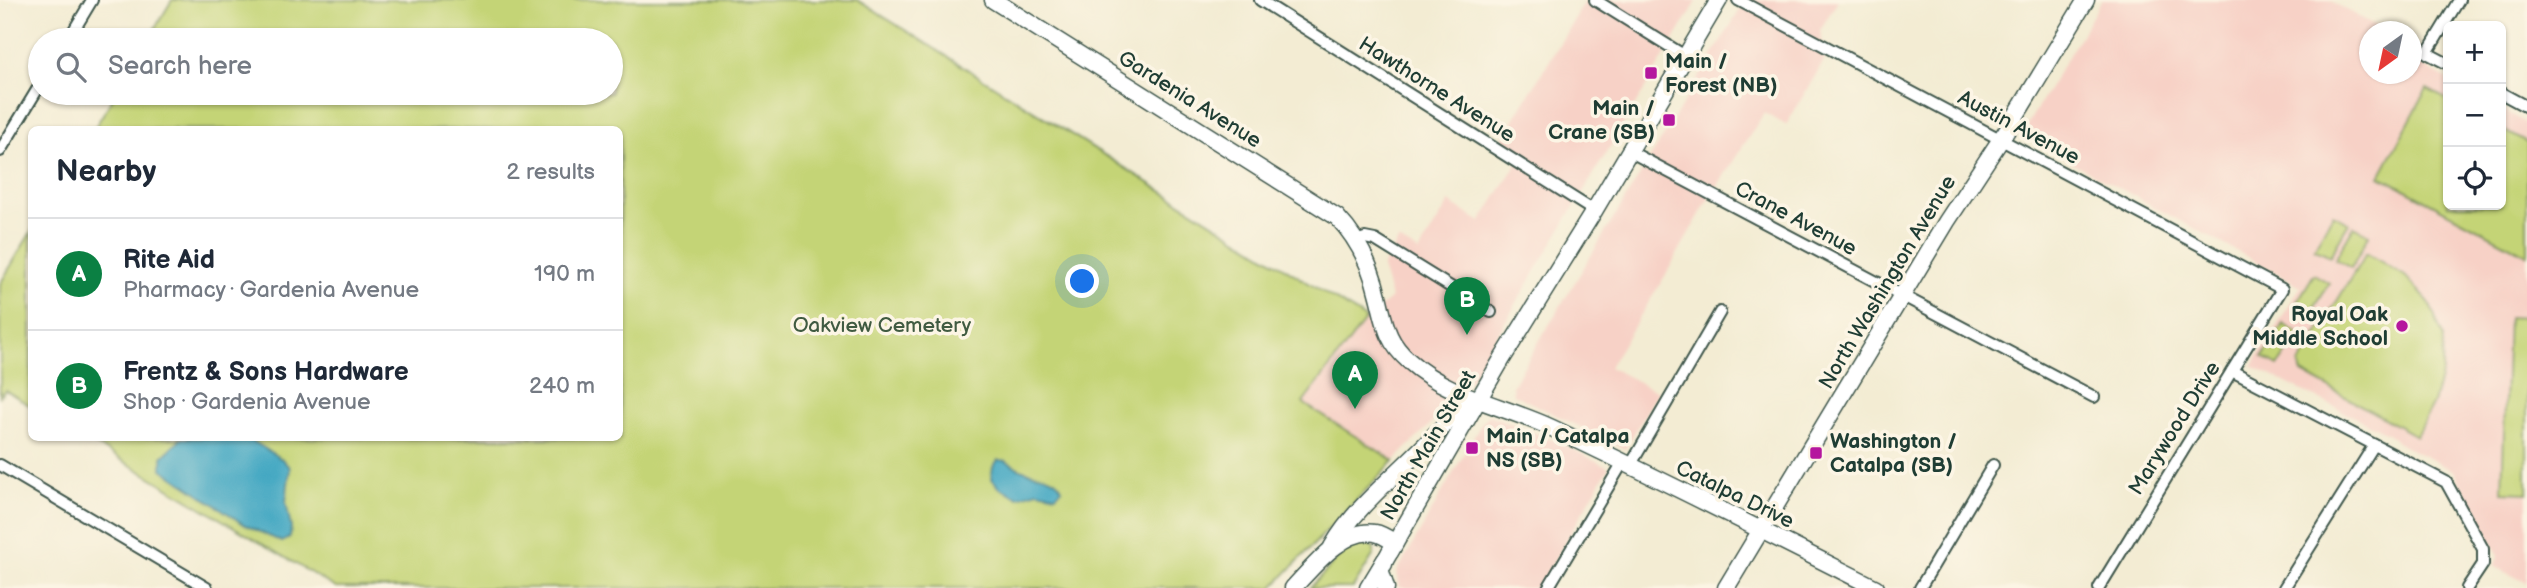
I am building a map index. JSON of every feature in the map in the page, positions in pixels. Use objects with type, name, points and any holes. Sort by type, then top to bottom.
[{"type":"street","points":[[75,28],[92,0]]},
{"type":"street","name":"Gardenia Avenue","points":[[993,0],[1337,217],[1357,240],[1378,296],[1383,324],[1397,349],[1410,363],[1446,386],[1576,439]]},
{"type":"street","name":"Hawthorne Avenue","points":[[1261,0],[1594,211]]},
{"type":"street","points":[[1595,0],[1685,56]]},
{"type":"street","name":"North Main Street","points":[[1380,569],[1478,399],[1719,0]]},
{"type":"street","name":"Austin Avenue","points":[[1738,0],[2281,289]]},
{"type":"street","name":"North Washington Avenue","points":[[1726,588],[1901,295],[2086,0]]},
{"type":"street","points":[[2446,21],[2459,0]]},
{"type":"street","points":[[2443,26],[2427,52],[2443,61]]},
{"type":"street","points":[[2506,96],[2527,107]]},
{"type":"street","points":[[0,151],[28,105]]},
{"type":"street","name":"Crane Avenue","points":[[1629,151],[2094,397]]},
{"type":"street","points":[[1357,240],[1375,240],[1491,312]]},
{"type":"street","name":"Marywood Drive","points":[[2099,588],[2281,289]]},
{"type":"street","points":[[1548,588],[1720,312]]},
{"type":"street","points":[[2232,371],[2446,482],[2483,549],[2484,558],[2467,588]]},
{"type":"street","points":[[1293,588],[1332,547],[1340,534],[1382,487],[1456,413],[1478,399]]},
{"type":"street","name":"Catalpa Drive","points":[[1576,439],[1876,588]]},
{"type":"street","points":[[2284,588],[2374,445]]},
{"type":"street","points":[[0,465],[207,588]]},
{"type":"street","points":[[1920,588],[1993,466]]},
{"type":"street","points":[[1332,547],[1363,533],[1378,533],[1395,543]]},
{"type":"street","points":[[1368,588],[1380,569]]},
{"type":"street","points":[[1380,569],[1386,588]]},
{"type":"shaded area","points":[[1586,0],[1698,0],[1471,379],[1442,413],[1394,461],[1303,403],[1366,319],[1391,298],[1382,267],[1399,240],[1419,252],[1449,202],[1481,222],[1523,153],[1502,139]]},
{"type":"shaded area","points":[[1746,0],[1838,0],[1820,30],[1825,59],[1786,125],[1764,113],[1704,207],[1609,367],[1658,392],[1625,449],[1513,394],[1512,386]]},
{"type":"shaded area","name":"Royal Oak Middle School","points":[[2102,0],[2329,0],[2367,21],[2359,21],[2359,84],[2422,84],[2422,62],[2443,77],[2443,210],[2506,210],[2506,112],[2527,124],[2527,583],[2494,566],[2497,552],[2454,471],[2398,443],[2389,434],[2252,366],[2301,286],[2021,135]]},
{"type":"shaded area","points":[[1489,415],[1555,441],[1609,467],[1538,588],[1400,588],[1397,572],[1481,424]]},
{"type":"green space","name":"Oakview Cemetery","points":[[172,0],[857,0],[1366,319],[1303,403],[1394,461],[1272,588],[336,588],[90,441],[623,441],[623,126],[96,126],[109,105],[623,105],[623,28],[155,28]]},
{"type":"green space","points":[[2427,89],[2443,97],[2443,210],[2380,176]]},
{"type":"green space","points":[[2506,132],[2527,143],[2527,255],[2443,210],[2506,210]]},
{"type":"green space","points":[[2333,214],[2349,223],[2330,256],[2314,248]]},
{"type":"green space","points":[[2354,226],[2369,235],[2351,268],[2335,259]]},
{"type":"green space","points":[[28,237],[28,404],[5,390],[0,396],[0,284]]},
{"type":"green space","points":[[2366,253],[2405,276],[2429,302],[2443,336],[2442,371],[2433,403],[2416,436],[2302,373],[2299,364]]},
{"type":"green space","points":[[2314,274],[2329,283],[2309,316],[2294,307]]},
{"type":"green space","points":[[2508,317],[2527,318],[2527,493],[2502,492]]},
{"type":"green space","points":[[2283,324],[2299,334],[2278,366],[2263,357]]},
{"type":"green space","points":[[1362,540],[1374,548],[1374,554],[1353,588],[1310,588],[1343,553]]},
{"type":"water","points":[[179,441],[253,441],[283,460],[290,468],[286,502],[291,527],[290,537],[282,542],[245,525],[162,469],[162,457]]},
{"type":"water","points":[[998,460],[1055,480],[1062,489],[1056,495],[1038,491],[1018,497],[1000,488],[991,478],[993,467]]},
{"type":"place","name":"Main / Forest (NB)","points":[[1651,73]]},
{"type":"place","name":"Main / Crane (SB)","points":[[1669,120]]},
{"type":"place","name":"Royal Oak Middle School","points":[[2402,326]]},
{"type":"place","name":"Frentz & Sons Hardware","points":[[1467,335]]},
{"type":"place","name":"Rite Aid","points":[[1355,409]]},
{"type":"place","name":"Main / Catalpa NS (SB)","points":[[1472,448]]},
{"type":"place","name":"Washington / Catalpa (SB)","points":[[1816,453]]}]
